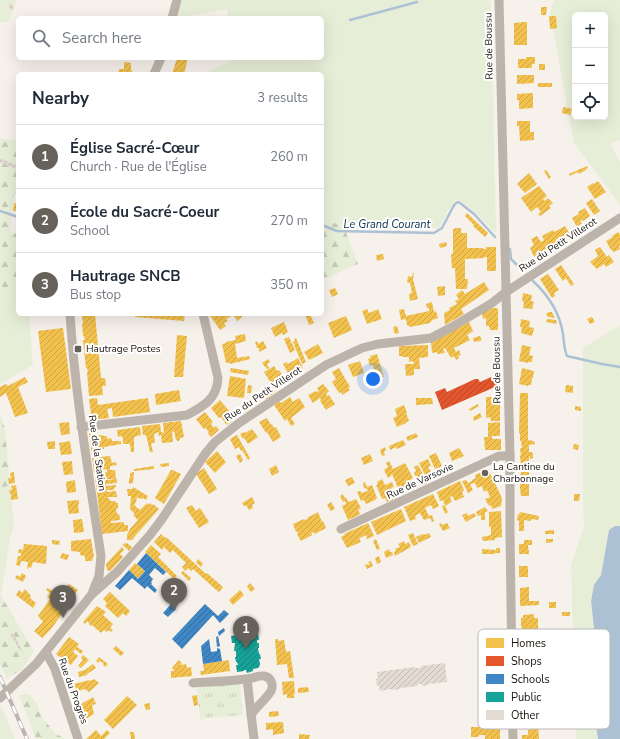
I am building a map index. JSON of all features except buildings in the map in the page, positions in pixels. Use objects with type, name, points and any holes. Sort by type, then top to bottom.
[{"type":"street","points":[[173,16],[177,0]]},
{"type":"street","name":"Rue de Boussu","points":[[499,0],[510,456],[511,629]]},
{"type":"street","points":[[155,72],[159,60]]},
{"type":"street","name":"Rue du Petit Villerot","points":[[0,698],[36,664],[92,594],[117,572],[150,535],[205,454],[215,442],[239,423],[326,364],[362,348],[378,344],[431,338],[452,328],[620,218]]},
{"type":"street","name":"Rue de la Station","points":[[70,316],[72,348],[82,428],[101,556],[99,576],[92,594]]},
{"type":"street","points":[[82,428],[187,415],[200,408],[210,400],[217,386],[218,378],[202,316]]},
{"type":"street","name":"Rue de Varsovie","points":[[341,529],[499,456],[510,456]]},
{"type":"street","name":"Rue du Progrès","points":[[46,652],[55,669],[78,739]]},
{"type":"street","points":[[193,683],[248,679],[266,676],[270,679],[272,685],[271,691],[251,715]]},
{"type":"street","points":[[248,679],[254,739]]},
{"type":"street","name":"Rue de Boussu","points":[[513,729],[513,739]]},
{"type":"green space","points":[[0,0],[17,0],[8,22],[0,22]]},
{"type":"green space","points":[[182,0],[491,1],[496,233],[471,209],[457,199],[451,206],[439,228],[344,227],[324,219],[324,72],[209,72],[233,60],[324,60],[324,16],[228,16],[227,9],[188,16],[177,16]]},
{"type":"green space","points":[[554,0],[620,0],[620,140],[611,144],[620,163],[620,205],[574,143],[550,12]]},
{"type":"green space","points":[[0,138],[16,141],[16,192],[14,195],[10,232],[16,234],[16,290],[0,291]]},
{"type":"green space","points":[[324,219],[344,227],[358,264],[324,279]]},
{"type":"green space","points":[[16,290],[16,316],[29,316],[33,365],[0,384],[0,291]]},
{"type":"green space","points":[[620,325],[620,526],[615,526],[609,530],[601,575],[594,585],[591,601],[594,629],[573,629],[571,565],[584,526],[583,348]]},
{"type":"green space","points":[[0,413],[5,429],[10,486],[0,487]]},
{"type":"green space","points":[[10,486],[14,524],[10,539],[1,596],[0,487]]},
{"type":"green space","points":[[0,594],[34,651],[22,669],[7,679],[0,664]]},
{"type":"green space","points":[[240,683],[243,715],[200,719],[197,687]]},
{"type":"green space","points":[[29,694],[36,702],[41,716],[55,733],[65,739],[36,739],[19,695]]},
{"type":"green space","points":[[1,705],[15,739],[0,739]]},
{"type":"green space","points":[[576,729],[597,729],[598,739],[576,739]]},
{"type":"water","points":[[615,526],[620,526],[620,739],[598,739],[597,729],[610,729],[610,629],[594,629],[591,601],[594,585],[601,575],[609,530]]},
{"type":"waterway","points":[[350,20],[417,2]]},
{"type":"waterway","name":"Le Grand Courant","points":[[324,226],[337,231],[434,233],[442,228],[453,207],[458,202],[474,214],[495,237]]},
{"type":"waterway","name":"Le Grand Courant","points":[[0,211],[16,216]]},
{"type":"waterway","points":[[510,249],[511,259],[523,271]]},
{"type":"waterway","name":"Le Grand Courant","points":[[533,281],[544,292],[556,312],[563,334],[567,356],[620,367]]},
{"type":"railway","points":[[0,677],[27,739]]},
{"type":"place","name":"Hautrage Postes","points":[[78,349]]},
{"type":"place","name":"La Cantine du Charbonnage","points":[[485,473]]},
{"type":"place","name":"École du Sacré-Coeur","points":[[174,611]]},
{"type":"place","name":"Hautrage SNCB","points":[[63,618]]},
{"type":"place","name":"Église Sacré-Cœur","points":[[246,649]]}]
